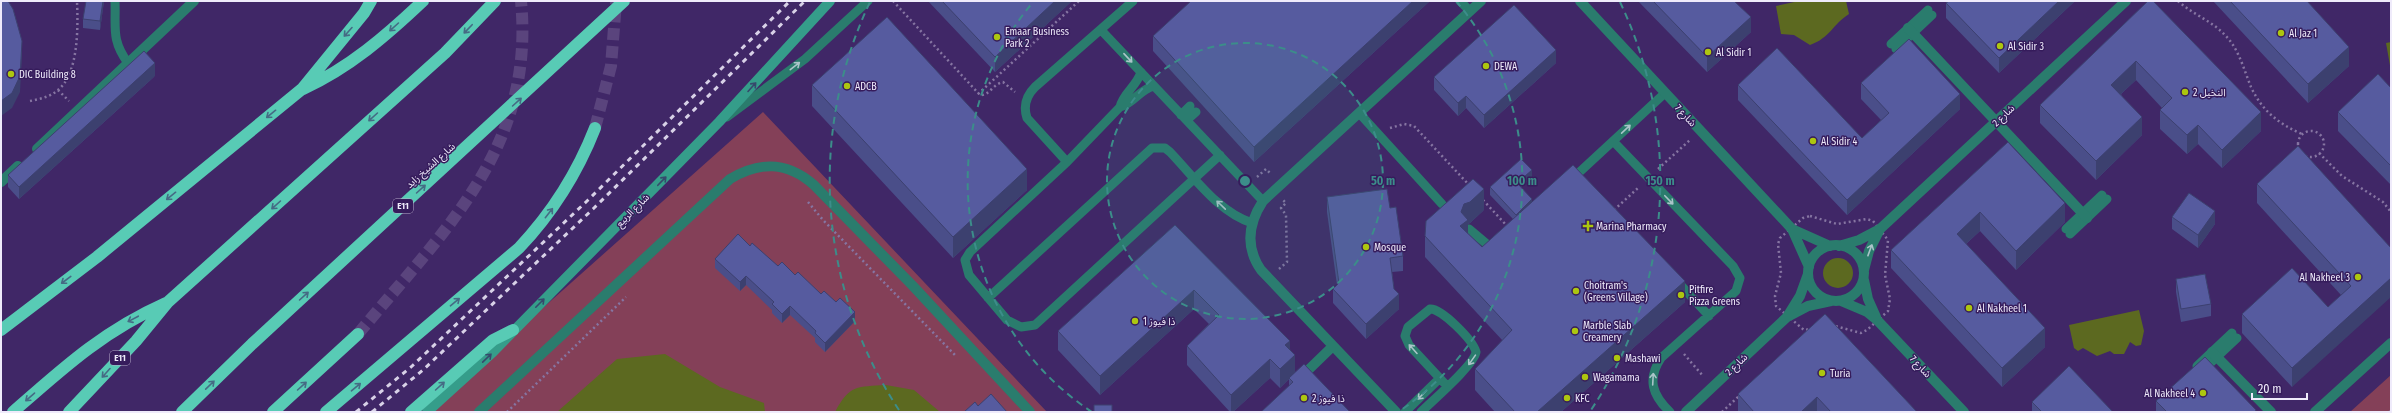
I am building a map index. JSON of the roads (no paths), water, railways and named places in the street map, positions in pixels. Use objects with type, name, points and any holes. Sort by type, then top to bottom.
[{"type":"highway","points":[[1,330],[97,257],[302,89],[364,13],[371,1]]},
{"type":"highway","points":[[302,89],[341,69],[359,57],[423,1]]},
{"type":"highway","name":"E11","points":[[69,412],[131,346],[168,302],[445,52],[495,1]]},
{"type":"highway","name":"شارع الشيخ زايد","points":[[182,412],[252,344],[624,1]]},
{"type":"highway","points":[[326,412],[529,237],[556,204],[572,180],[595,128]]},
{"type":"highway","points":[[13,412],[98,340],[144,313],[168,302]]},
{"type":"highway","points":[[411,412],[485,346],[502,334],[513,330]]},
{"type":"highway","points":[[273,412],[358,334]]},
{"type":"main road","name":"شارع الربيع","points":[[427,412],[489,355],[719,122],[830,1]]},
{"type":"street","points":[[1,182],[194,1]]},
{"type":"street","points":[[1396,412],[1269,279],[1253,259],[1249,236],[1252,223],[1263,201],[1360,114],[1481,1]]},
{"type":"street","name":"شارع 7","points":[[1580,1],[1792,229],[1808,270]]},
{"type":"street","name":"شارع 2","points":[[1835,246],[1859,240],[1880,230],[2126,1]]},
{"type":"street","points":[[1910,30],[2085,215]]},
{"type":"street","points":[[478,412],[730,180],[743,172],[758,167],[773,166],[788,169],[802,175],[814,185],[913,286],[1030,412]]},
{"type":"street","name":"شارع 7","points":[[1792,229],[1835,246]]},
{"type":"street","name":"شارع 2","points":[[1864,276],[1869,251],[1880,230]]},
{"type":"street","points":[[1835,246],[1848,248],[1856,254],[1862,262],[1864,276],[1856,294],[1836,301],[1822,298],[1815,292],[1808,270],[1815,255],[1835,246]]},
{"type":"street","name":"شارع 2","points":[[1686,412],[1787,317],[1800,296],[1808,270]]},
{"type":"street","name":"شارع 7","points":[[1864,276],[1869,304],[1878,321]]},
{"type":"street","name":"شارع 7","points":[[1836,301],[1867,312],[1878,321],[1964,412]]},
{"type":"street","name":"شارع 2","points":[[1787,317],[1808,306],[1836,301]]},
{"type":"street","points":[[2315,412],[2391,343]]},
{"type":"street","points":[[1293,384],[1333,346]]},
{"type":"street","points":[[2214,354],[2271,412]]},
{"type":"lane","points":[[115,1],[114,37],[119,51],[128,63]]},
{"type":"lane","points":[[719,122],[805,59],[868,1]]},
{"type":"lane","points":[[1067,162],[1031,123],[1025,111],[1030,92],[1133,1]]},
{"type":"lane","points":[[1460,1],[1470,11]]},
{"type":"lane","points":[[1893,46],[1930,12]]},
{"type":"lane","points":[[1101,30],[1263,201]]},
{"type":"lane","points":[[1141,72],[1138,81],[1123,99],[1120,107],[1067,162],[970,252],[965,260],[969,275],[1013,325],[1021,327],[1035,325],[1220,155]]},
{"type":"lane","points":[[1120,107],[1128,104],[1145,89],[1154,86]]},
{"type":"lane","points":[[1566,185],[1580,177],[1613,142],[1665,93]]},
{"type":"lane","points":[[1184,118],[1193,109]]},
{"type":"lane","points":[[1360,114],[1442,204]]},
{"type":"lane","points":[[1613,142],[1738,272],[1740,278],[1736,291],[1660,358],[1654,368],[1652,378],[1653,389],[1658,399],[1670,412]]},
{"type":"lane","points":[[988,298],[1152,148],[1165,148],[1227,210],[1252,223]]},
{"type":"lane","points":[[2068,231],[2104,197]]},
{"type":"lane","points":[[1469,230],[1483,242],[1493,246],[1502,243],[1514,233]]},
{"type":"lane","points":[[1672,276],[1709,316]]},
{"type":"lane","points":[[1421,412],[1474,360],[1476,352],[1472,344],[1443,313],[1434,308],[1430,309],[1408,327],[1405,336],[1409,344],[1447,386]]},
{"type":"lane","points":[[2198,370],[2235,335]]},
{"type":"lane","points":[[1405,412],[1440,378]]},
{"type":"tunnel","points":[[358,334],[422,259],[451,222],[477,184],[498,144],[514,101],[522,54],[521,1]]},
{"type":"tunnel","points":[[595,128],[611,66],[616,2]]},
{"type":"railway","points":[[356,412],[411,367],[587,201],[790,1]]},
{"type":"railway","points":[[372,412],[423,370],[594,208],[805,1]]},
{"type":"place","name":"Al Jaz 1","points":[[2281,33]]},
{"type":"place","name":"Emaar Business Park 2","points":[[997,37]]},
{"type":"place","name":"Al Sidir 3","points":[[2000,46]]},
{"type":"place","name":"Al Sidir 1","points":[[1708,52]]},
{"type":"place","name":"DEWA","points":[[1486,66]]},
{"type":"place","name":"DIC Building 8","points":[[11,74]]},
{"type":"place","name":"ADCB","points":[[847,86]]},
{"type":"place","name":"النخيل 2","points":[[2185,92]]},
{"type":"place","name":"Al Sidir 4","points":[[1813,141]]},
{"type":"place","name":"Marina Pharmacy","points":[[1588,226]]},
{"type":"place","name":"Mosque","points":[[1366,247]]},
{"type":"place","name":"Al Nakheel 3","points":[[2358,277]]},
{"type":"place","name":"Choitram's (Greens Village)","points":[[1576,291]]},
{"type":"place","name":"Pitfire Pizza Greens","points":[[1681,295]]},
{"type":"place","name":"Al Nakheel 1","points":[[1969,308]]},
{"type":"place","name":"ذا فيوز 1","points":[[1135,321]]},
{"type":"place","name":"Marble Slab Creamery","points":[[1575,331]]},
{"type":"place","name":"Mashawi","points":[[1617,358]]},
{"type":"place","name":"Turia","points":[[1822,373]]},
{"type":"place","name":"Wagamama","points":[[1585,377]]},
{"type":"place","name":"Al Nakheel 4","points":[[2203,393]]},
{"type":"place","name":"ذا فيوز 2","points":[[1304,398]]},
{"type":"place","name":"KFC","points":[[1567,398]]}]
